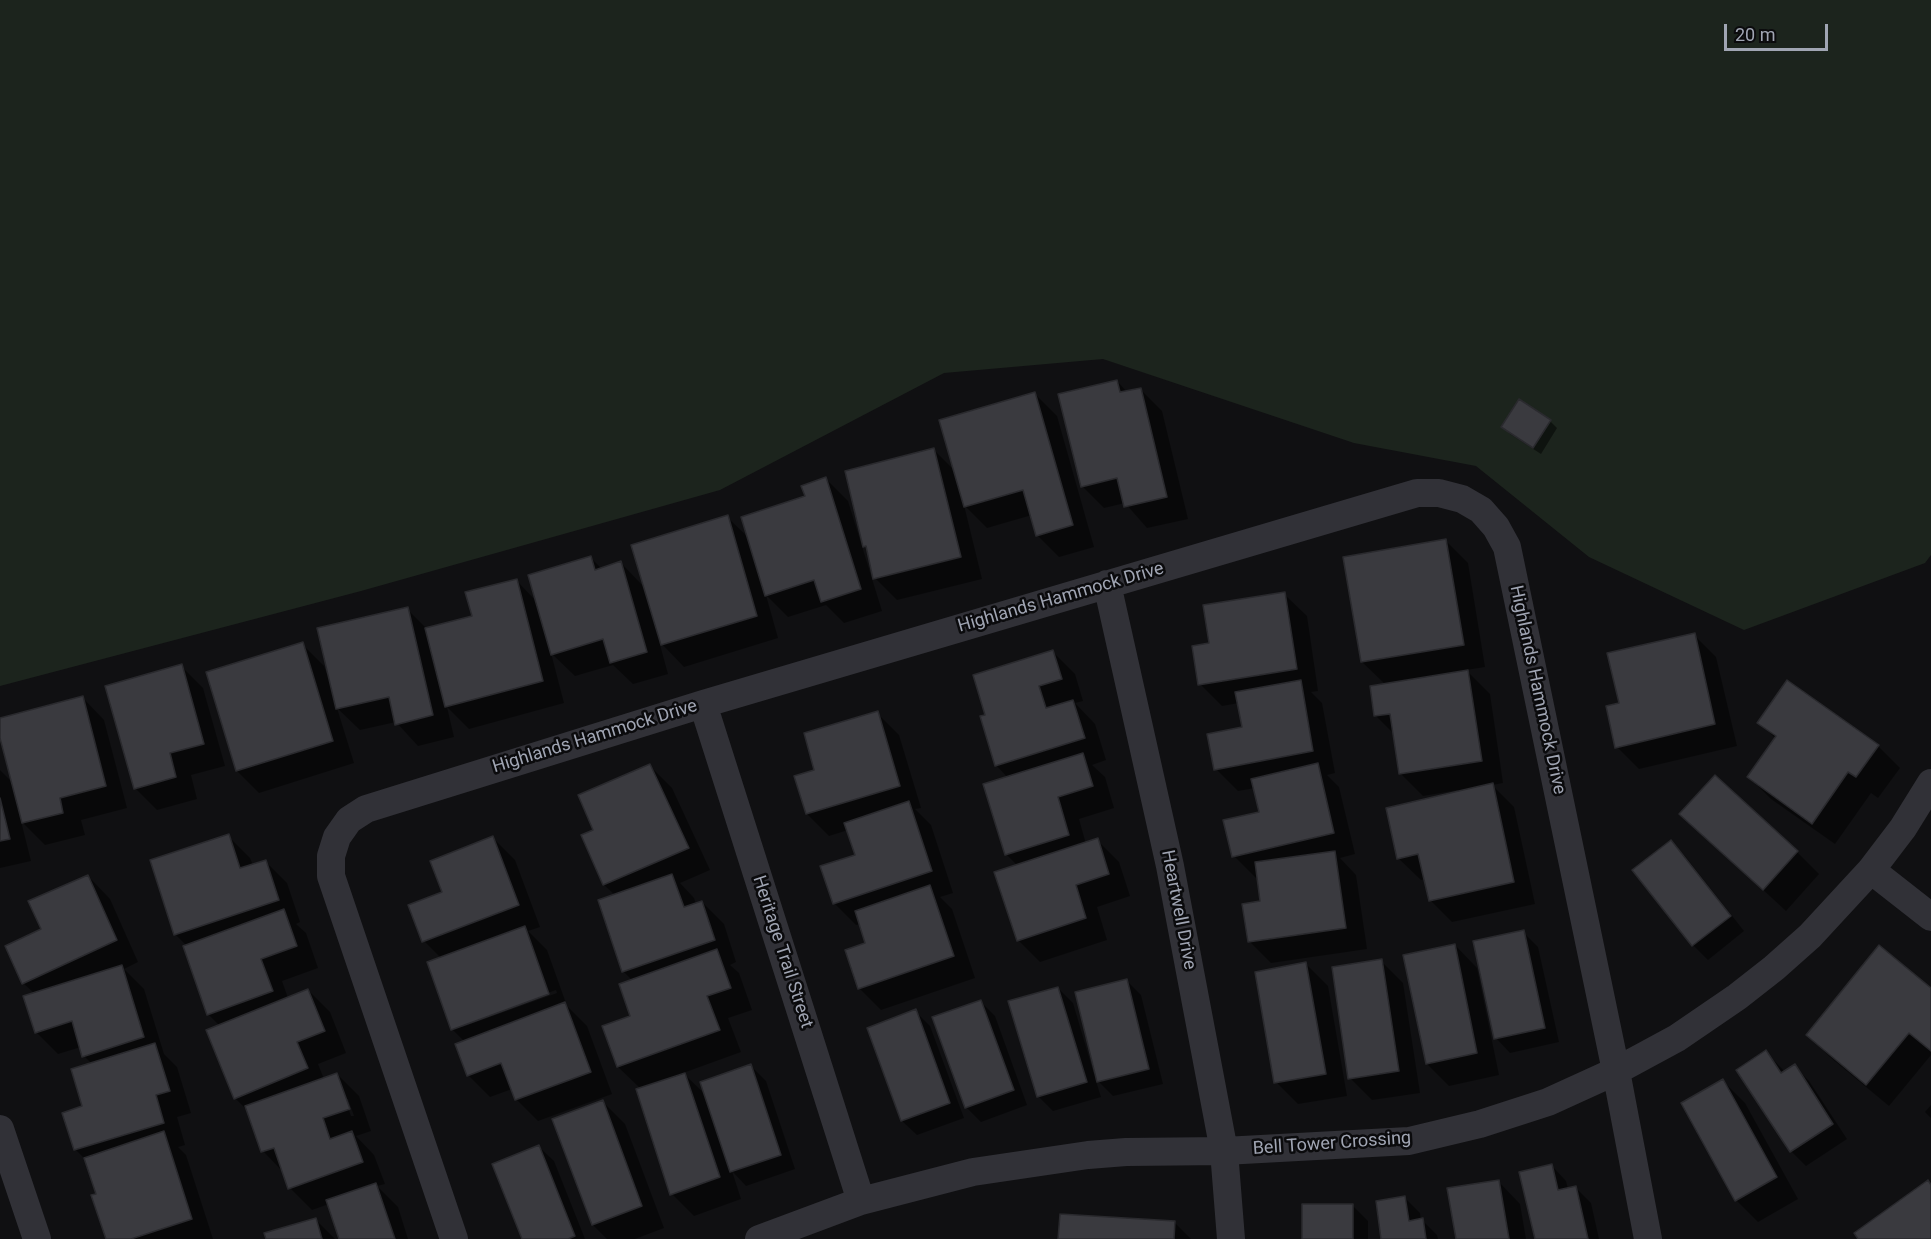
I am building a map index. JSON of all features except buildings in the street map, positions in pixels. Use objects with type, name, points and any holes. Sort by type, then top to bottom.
[{"type":"street","name":"Highlands Hammock Drive","points":[[454,1239],[331,876],[331,856],[337,837],[349,820],[366,809],[703,704],[1417,494],[1439,493],[1462,499],[1481,510],[1496,527],[1507,547],[1616,1071],[1648,1239]]},
{"type":"street","name":"Heartwell Drive","points":[[1107,584],[1170,866],[1224,1151],[1231,1239]]},
{"type":"street","name":"Heritage Trail Street","points":[[703,704],[861,1201]]},
{"type":"street","name":"Bell Tower Crossing","points":[[759,1239],[861,1201],[973,1172],[1088,1155],[1126,1152],[1224,1151],[1409,1141],[1480,1124],[1548,1101],[1616,1071],[1677,1038],[1737,997],[1774,968],[1810,936],[1871,870],[1903,828],[1931,783]]},
{"type":"street","points":[[1871,870],[1931,917]]},
{"type":"street","points":[[0,1129],[37,1239]]},
{"type":"shaded area","points":[[0,0],[1931,0],[1931,555],[1925,563],[1744,630],[1589,557],[1476,466],[1354,443],[1103,359],[944,373],[720,490],[361,591],[0,686]]}]
